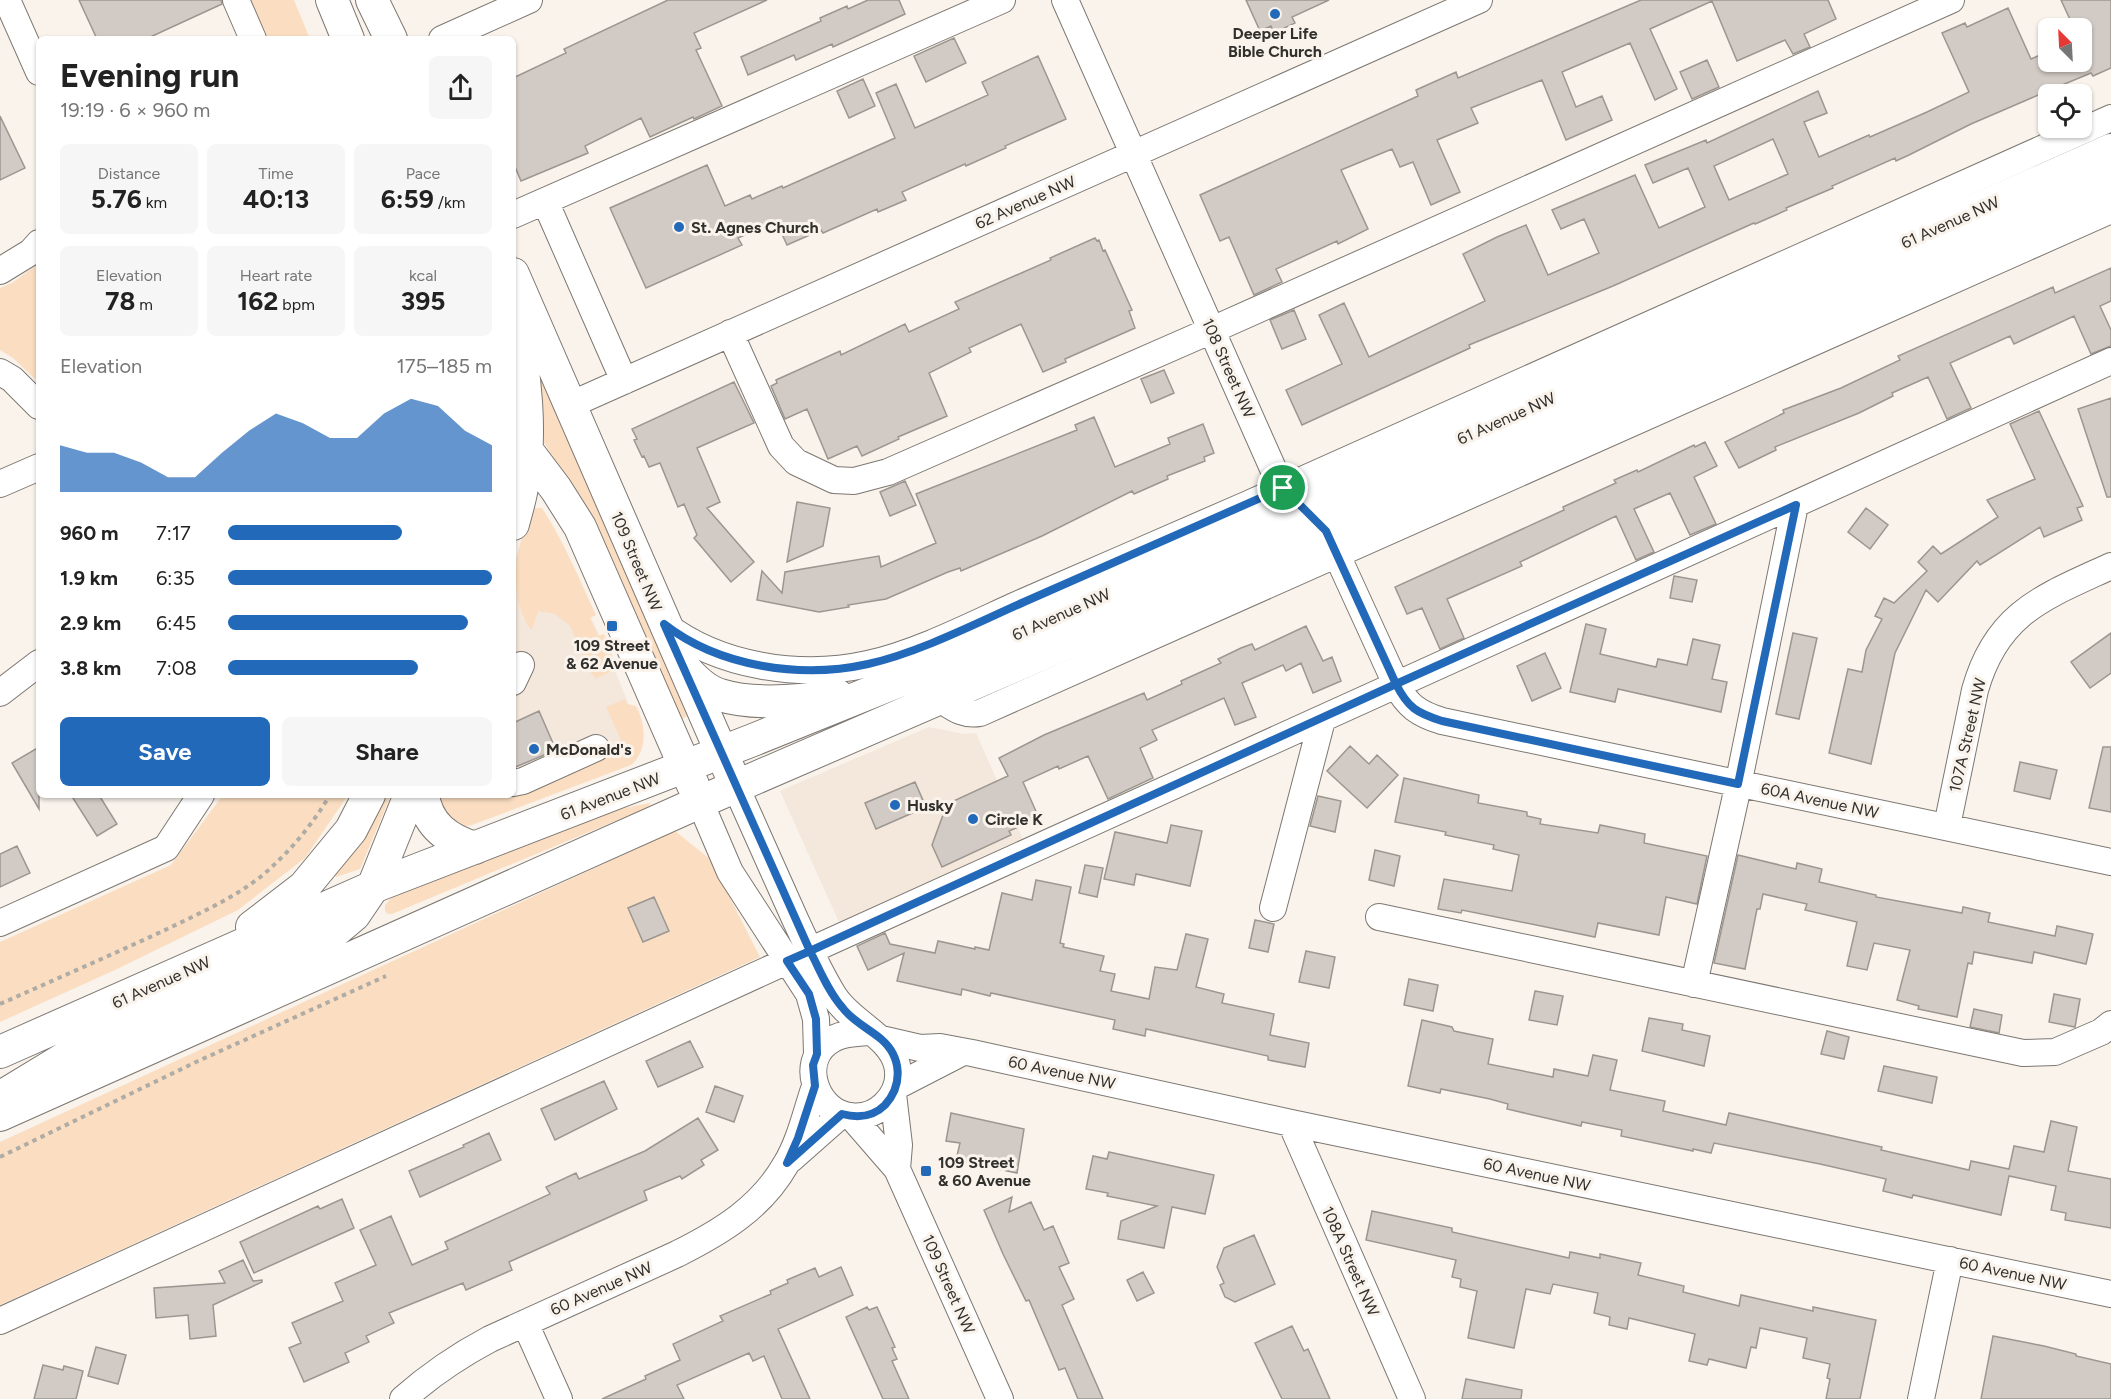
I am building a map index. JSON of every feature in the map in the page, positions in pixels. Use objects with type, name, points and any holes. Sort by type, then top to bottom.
[{"type":"main road","points":[[332,0],[347,36]]},
{"type":"main road","points":[[372,0],[390,36]]},
{"type":"main road","name":"61 Avenue NW","points":[[0,1052],[373,887],[930,670],[1293,498],[2111,150]]},
{"type":"main road","name":"61 Avenue NW","points":[[0,1115],[700,802],[940,699],[1332,543],[2111,183]]},
{"type":"main road","name":"109 Street NW","points":[[516,280],[736,787]]},
{"type":"main road","points":[[516,336],[524,378],[520,442],[523,487],[516,513]]},
{"type":"main road","points":[[520,442],[556,489],[580,527],[700,802]]},
{"type":"main road","points":[[685,669],[703,686],[719,695],[767,701],[800,700],[850,693],[930,670]]},
{"type":"main road","points":[[201,965],[304,887],[351,830],[367,798]]},
{"type":"main road","points":[[0,1098],[67,1057],[328,936],[354,915],[373,887],[409,798]]},
{"type":"main road","points":[[424,798],[443,834],[475,848]]},
{"type":"street","points":[[7,0],[36,65]]},
{"type":"street","points":[[236,0],[252,36]]},
{"type":"street","points":[[449,36],[530,0]]},
{"type":"street","points":[[516,214],[1002,0]]},
{"type":"street","name":"108 Street NW","points":[[1065,0],[1212,330],[1293,498],[1332,543],[1396,684],[1404,699],[1423,715]]},
{"type":"street","name":"62 Avenue NW","points":[[570,405],[1479,0]]},
{"type":"street","points":[[730,333],[781,446],[796,462],[834,480],[854,481],[888,472],[1951,0]]},
{"type":"street","name":"61 Avenue NW","points":[[664,624],[697,645],[723,655],[778,668],[816,670],[869,664],[916,648],[1293,498],[2111,118]]},
{"type":"street","points":[[545,201],[624,381]]},
{"type":"street","name":"61 Avenue NW","points":[[1332,543],[2111,210]]},
{"type":"street","points":[[0,271],[31,252],[36,246]]},
{"type":"street","points":[[0,1321],[787,961],[1322,720],[1396,684],[2111,362]]},
{"type":"street","points":[[0,372],[12,379],[36,403]]},
{"type":"street","points":[[0,484],[36,468]]},
{"type":"street","points":[[1694,984],[1796,505]]},
{"type":"street","name":"107A Street NW","points":[[1947,826],[1975,690],[1980,672],[1998,638],[2025,610],[2039,600],[2111,566]]},
{"type":"street","points":[[0,693],[36,665]]},
{"type":"street","name":"60A Avenue NW","points":[[1423,715],[1442,721],[2111,862]]},
{"type":"street","points":[[1273,908],[1322,720]]},
{"type":"street","points":[[516,783],[523,782],[596,748]]},
{"type":"street","name":"109 Street NW","points":[[736,787],[829,988],[843,1009],[876,1036]]},
{"type":"street","points":[[0,922],[166,848],[199,798]]},
{"type":"street","points":[[700,802],[730,872],[809,994],[816,1019],[817,1054]]},
{"type":"street","points":[[1379,917],[2023,1053],[2055,1052],[2101,1032],[2111,1024]]},
{"type":"street","points":[[895,1090],[897,1064],[890,1049],[876,1036],[853,1033],[840,1036],[826,1043],[817,1054],[813,1065],[815,1086],[824,1100],[847,1115],[863,1116],[874,1113],[883,1106],[895,1090],[963,1052]]},
{"type":"street","name":"60 Avenue NW","points":[[876,1036],[920,1048],[940,1047],[1291,1123],[2111,1294]]},
{"type":"street","name":"60 Avenue NW","points":[[403,1399],[428,1377],[462,1354],[706,1240],[753,1207],[771,1187],[787,1163],[815,1086]]},
{"type":"street","name":"109 Street NW","points":[[895,1090],[899,1145],[897,1169]]},
{"type":"street","name":"109 Street NW","points":[[847,1115],[897,1169],[1000,1399]]},
{"type":"street","name":"60 Avenue NW","points":[[787,1163],[847,1115]]},
{"type":"street","name":"108A Street NW","points":[[1291,1123],[1412,1399]]},
{"type":"street","points":[[1921,1399],[1950,1260]]},
{"type":"street","points":[[525,1323],[559,1399]]},
{"type":"path","points":[[0,1004],[214,907],[249,885],[276,864],[319,814],[328,798]]},
{"type":"path","points":[[0,1157],[196,1062],[391,973]]},
{"type":"shaded area","points":[[250,0],[294,0],[309,36],[267,36]]},
{"type":"shaded area","points":[[36,265],[36,380],[13,358],[0,350],[0,288],[12,283]]},
{"type":"shaded area","points":[[531,345],[684,697],[687,716],[682,719],[592,520],[540,436]]},
{"type":"shaded area","points":[[531,508],[542,508],[557,534],[596,615],[590,618],[598,636],[604,634],[611,650],[612,671],[596,679],[591,673],[570,626],[555,614],[538,611],[532,630],[523,616],[517,596],[516,570],[517,558]]},
{"type":"shaded area","points":[[534,509],[544,520],[607,651],[635,720],[640,739],[460,825],[437,798],[516,798],[516,557]]},
{"type":"shaded area","points":[[625,699],[627,704],[636,706],[642,721],[644,737],[637,759],[631,765],[472,825],[458,827],[432,798],[516,798],[516,789],[621,740],[606,707]]},
{"type":"shaded area","points":[[929,727],[964,734],[976,733],[1023,839],[839,922],[780,791]]},
{"type":"shaded area","points":[[221,798],[346,798],[305,858],[238,910],[115,970],[0,1022],[0,942],[171,865]]},
{"type":"shaded area","points":[[381,798],[390,798],[360,869],[336,877],[332,871]]},
{"type":"shaded area","points":[[650,803],[649,807],[392,914],[385,911],[385,905],[395,894],[615,810]]},
{"type":"shaded area","points":[[675,831],[710,859],[760,957],[0,1305],[0,1142]]},
{"type":"building","points":[[79,0],[221,0],[222,4],[153,36],[96,36]]},
{"type":"building","points":[[668,0],[767,0],[694,33],[701,48],[696,50],[722,106],[650,137],[641,118],[585,146],[588,153],[521,181],[516,169],[516,77],[566,53],[564,49]]},
{"type":"building","points":[[868,0],[899,0],[905,14],[833,47],[832,44],[796,60],[794,55],[748,75],[741,57],[821,21],[820,18]]},
{"type":"building","name":"Deeper Life Bible Church","points":[[1246,0],[1329,0],[1292,17],[1295,23],[1274,33],[1271,26],[1260,31]]},
{"type":"building","points":[[1641,0],[1828,0],[1836,19],[1804,34],[1810,47],[1793,54],[1785,40],[1737,61],[1712,1],[1650,29],[1677,89],[1655,100],[1630,43],[1562,72],[1576,107],[1602,96],[1612,120],[1566,140],[1542,80],[1471,108],[1478,123],[1437,140],[1460,192],[1431,205],[1413,162],[1400,167],[1392,149],[1341,170],[1368,229],[1276,269],[1282,282],[1254,295],[1229,237],[1220,241],[1200,195],[1418,96],[1416,90],[1456,72],[1458,78]]},
{"type":"building","points":[[2061,0],[2111,0],[2111,68],[2093,76],[2091,73],[2065,84],[2038,84],[2038,96],[1971,124],[1896,161],[1895,158],[1832,186],[1833,188],[1786,208],[1787,210],[1613,286],[1469,345],[1470,348],[1302,425],[1286,390],[1342,364],[1319,315],[1344,303],[1369,357],[1485,301],[1463,254],[1497,237],[1526,225],[1548,275],[1599,253],[1584,219],[1561,229],[1552,210],[1635,175],[1659,228],[1705,207],[1688,168],[1653,183],[1645,165],[1706,140],[1707,143],[1818,91],[1827,113],[1804,122],[1819,157],[1869,135],[1870,137],[1969,92],[1942,33],[1965,23],[1967,27],[2008,8],[2031,59],[2038,56],[2038,72],[2092,72],[2092,18],[2069,18]],"holes":[[[1773,139],[1788,174],[1729,200],[1714,166]]]},
{"type":"building","points":[[954,38],[966,63],[926,82],[914,56]]},
{"type":"building","points":[[1038,56],[1066,119],[966,166],[965,164],[902,192],[906,200],[878,212],[877,209],[823,233],[821,230],[787,245],[776,221],[738,238],[742,245],[646,288],[610,208],[707,165],[725,206],[750,195],[752,199],[782,186],[783,188],[895,138],[876,93],[896,84],[915,128],[988,95],[982,82]]},
{"type":"building","points":[[1707,60],[1719,87],[1692,99],[1680,72]]},
{"type":"building","points":[[863,79],[875,106],[849,118],[837,91]]},
{"type":"building","points":[[0,116],[25,168],[0,180]]},
{"type":"building","points":[[1095,238],[1099,240],[1103,251],[1105,250],[1132,310],[1129,311],[1135,328],[1065,359],[1066,362],[1043,372],[1021,324],[969,348],[971,352],[929,373],[947,416],[898,437],[899,439],[862,456],[857,446],[828,459],[807,409],[785,419],[771,386],[777,383],[776,380],[840,351],[841,355],[905,324],[909,332],[959,309],[955,302]]},
{"type":"building","points":[[2111,268],[2111,301],[2100,306],[2111,330],[2111,346],[2091,354],[2074,316],[2014,344],[2010,336],[1950,363],[1971,408],[1947,419],[1928,377],[1892,393],[1893,396],[1859,413],[1775,447],[1776,450],[1739,468],[1725,442],[1784,413],[1783,410],[1841,388],[1900,360],[1898,356],[2053,287],[2055,293]]},
{"type":"building","points":[[1294,310],[1306,339],[1282,349],[1270,320]]},
{"type":"building","points":[[1164,370],[1174,393],[1151,403],[1141,379]]},
{"type":"building","points":[[734,382],[754,423],[697,448],[720,502],[707,508],[754,562],[731,582],[694,538],[697,535],[684,504],[678,507],[660,463],[649,467],[644,456],[642,457],[634,440],[637,439],[632,429]]},
{"type":"building","points":[[2111,398],[2111,497],[2107,497],[2078,409]]},
{"type":"building","points":[[2039,411],[2083,506],[2077,508],[2082,520],[2044,537],[2040,527],[1980,565],[1977,561],[1938,602],[1926,590],[1895,653],[1871,764],[1829,753],[1848,669],[1862,672],[1866,650],[1882,619],[1875,616],[1884,598],[1894,603],[1927,571],[1918,562],[1933,546],[1941,554],[1998,517],[1987,500],[2035,479],[2010,424]]},
{"type":"building","points":[[1094,417],[1115,467],[1170,444],[1168,438],[1203,424],[1214,453],[1204,457],[1205,461],[1167,476],[1168,479],[1134,494],[1132,491],[1042,536],[961,571],[960,568],[948,572],[886,599],[819,612],[757,600],[762,571],[782,593],[785,572],[879,556],[881,567],[936,543],[916,494],[1077,430],[1075,425]]},
{"type":"building","points":[[1705,442],[1717,466],[1694,477],[1716,524],[1690,535],[1670,493],[1634,509],[1654,552],[1636,560],[1616,516],[1520,562],[1522,566],[1447,599],[1464,638],[1440,649],[1422,608],[1407,614],[1395,587],[1564,510],[1563,507],[1616,483],[1614,480],[1637,470],[1638,472]]},
{"type":"building","points":[[905,481],[916,505],[890,516],[880,492]]},
{"type":"building","points":[[797,502],[830,508],[823,546],[787,562]]},
{"type":"building","points":[[1866,508],[1888,525],[1870,549],[1848,532]]},
{"type":"building","points":[[1674,576],[1697,580],[1692,602],[1670,598]]},
{"type":"building","points":[[1586,624],[1606,629],[1600,654],[1656,667],[1658,659],[1687,665],[1693,639],[1720,645],[1712,679],[1727,682],[1721,712],[1618,689],[1615,702],[1570,692]]},
{"type":"building","points":[[1306,626],[1323,661],[1332,657],[1341,681],[1313,693],[1301,663],[1286,671],[1283,665],[1242,683],[1256,717],[1235,725],[1224,698],[1152,730],[1157,740],[1140,748],[1153,778],[1108,799],[1088,756],[1059,769],[1058,766],[1023,782],[1039,818],[1009,831],[1011,835],[942,867],[932,845],[947,804],[1008,776],[999,758],[1044,735],[1144,693],[1147,700],[1221,663],[1218,659],[1241,648],[1252,644],[1255,650]]},
{"type":"building","points":[[1793,633],[1817,638],[1799,719],[1776,714]]},
{"type":"building","points":[[2111,633],[2111,673],[2090,688],[2071,662]]},
{"type":"building","points":[[1545,653],[1561,688],[1532,701],[1517,666]]},
{"type":"building","name":"McDonald's","points":[[539,711],[556,750],[516,767],[516,722]]},
{"type":"building","points":[[1350,746],[1369,764],[1377,755],[1398,775],[1367,808],[1327,771]]},
{"type":"building","points":[[2103,747],[2111,747],[2111,812],[2089,808]]},
{"type":"building","points":[[36,749],[36,798],[39,798],[39,809],[12,763]]},
{"type":"building","points":[[2020,762],[2057,770],[2050,799],[2014,791]]},
{"type":"building","points":[[1404,778],[1479,795],[1478,803],[1527,812],[1527,816],[1541,819],[1540,824],[1598,833],[1600,825],[1645,834],[1644,843],[1707,856],[1697,904],[1666,897],[1659,935],[1598,923],[1595,937],[1462,910],[1461,913],[1438,909],[1444,879],[1512,891],[1519,855],[1493,849],[1494,845],[1445,835],[1446,832],[1395,822]]},
{"type":"building","name":"Husky","points":[[915,782],[926,807],[876,829],[865,803]]},
{"type":"building","points":[[1318,796],[1341,801],[1335,832],[1310,826]]},
{"type":"building","points":[[73,798],[101,798],[117,824],[97,836]]},
{"type":"building","points":[[1171,825],[1202,831],[1190,886],[1136,874],[1134,885],[1104,879],[1115,832],[1167,843]]},
{"type":"building","points":[[17,846],[30,873],[0,887],[0,854]]},
{"type":"building","points":[[1375,850],[1400,856],[1394,886],[1369,880]]},
{"type":"building","points":[[1738,855],[1796,869],[1797,863],[1822,869],[1819,882],[1876,895],[1876,897],[1962,913],[1963,907],[1990,913],[1988,922],[2055,936],[2057,926],[2093,934],[2086,964],[2034,952],[2032,963],[1974,952],[1972,964],[1968,963],[1957,1017],[1918,1009],[1919,1006],[1897,1000],[1910,950],[1874,943],[1867,970],[1847,966],[1857,922],[1805,910],[1807,904],[1763,894],[1760,909],[1757,909],[1745,969],[1714,963]]},
{"type":"building","points":[[1085,865],[1103,868],[1097,897],[1079,893]]},
{"type":"building","points":[[1036,880],[1071,887],[1060,943],[1064,944],[1063,947],[1104,956],[1100,971],[1115,974],[1111,991],[1149,999],[1155,967],[1177,970],[1186,934],[1208,939],[1196,987],[1224,994],[1222,1003],[1274,1014],[1270,1035],[1309,1043],[1305,1067],[1268,1060],[1268,1056],[1146,1029],[1145,1036],[1113,1029],[1115,1020],[991,993],[990,996],[962,989],[961,995],[897,981],[904,953],[868,970],[857,946],[885,933],[890,944],[935,953],[938,941],[989,950],[1002,893],[1032,900]]},
{"type":"building","points":[[654,897],[669,931],[643,942],[628,908]]},
{"type":"building","points":[[1255,920],[1274,924],[1268,952],[1249,948]]},
{"type":"building","points":[[1306,951],[1335,957],[1329,988],[1299,982]]},
{"type":"building","points":[[1409,979],[1438,985],[1433,1011],[1404,1005]]},
{"type":"building","points":[[1535,991],[1563,996],[1557,1025],[1529,1020]]},
{"type":"building","points":[[2054,994],[2080,999],[2075,1027],[2049,1022]]},
{"type":"building","points":[[1974,1009],[2002,1015],[1999,1033],[1970,1027]]},
{"type":"building","points":[[1649,1018],[1683,1024],[1682,1030],[1710,1036],[1704,1066],[1642,1051]]},
{"type":"building","points":[[1422,1020],[1452,1027],[1454,1031],[1493,1039],[1488,1064],[1553,1077],[1554,1069],[1588,1076],[1593,1055],[1617,1060],[1610,1090],[1665,1101],[1663,1111],[1726,1125],[1729,1113],[1882,1147],[1881,1150],[1969,1170],[1971,1161],[2009,1169],[2014,1146],[2044,1152],[2051,1121],[2077,1127],[2068,1171],[2111,1179],[2111,1228],[2065,1220],[2066,1213],[2051,1210],[2056,1186],[2009,1176],[2001,1215],[1913,1195],[1912,1198],[1883,1191],[1886,1179],[1820,1164],[1714,1143],[1711,1153],[1693,1149],[1693,1151],[1621,1136],[1622,1130],[1582,1122],[1581,1126],[1507,1109],[1508,1104],[1490,1099],[1441,1089],[1440,1093],[1408,1086]]},
{"type":"building","points":[[1827,1031],[1849,1037],[1844,1059],[1821,1054]]},
{"type":"building","points":[[690,1041],[703,1067],[658,1087],[646,1061]]},
{"type":"building","points":[[1884,1066],[1937,1077],[1932,1103],[1878,1091]]},
{"type":"building","points":[[604,1081],[617,1109],[555,1140],[541,1109]]},
{"type":"building","points":[[715,1086],[743,1096],[734,1122],[706,1112]]},
{"type":"building","points":[[951,1113],[1024,1129],[1017,1173],[956,1160],[960,1143],[946,1141]]},
{"type":"building","points":[[698,1118],[718,1150],[701,1160],[704,1165],[682,1179],[680,1176],[644,1191],[647,1200],[509,1262],[512,1270],[466,1290],[463,1283],[389,1313],[394,1323],[366,1336],[369,1342],[345,1353],[349,1362],[304,1382],[289,1348],[301,1343],[292,1323],[343,1301],[335,1283],[376,1265],[360,1230],[391,1216],[412,1265],[448,1249],[445,1242],[550,1194],[546,1187],[576,1173],[579,1179],[645,1151]]},
{"type":"building","points":[[489,1133],[501,1160],[420,1197],[409,1171],[464,1147],[463,1145]]},
{"type":"building","points":[[1109,1152],[1214,1175],[1205,1214],[1172,1207],[1164,1248],[1118,1239],[1121,1221],[1157,1206],[1107,1196],[1108,1193],[1086,1189],[1093,1156],[1107,1159]]},
{"type":"building","points":[[1012,1197],[1009,1212],[1031,1202],[1044,1230],[1053,1226],[1069,1263],[1059,1267],[1074,1299],[1062,1305],[1103,1399],[1078,1399],[1065,1368],[1059,1370],[1029,1300],[1026,1301],[1003,1254],[984,1210]]},
{"type":"building","points":[[342,1199],[354,1228],[254,1273],[240,1242],[318,1206],[320,1209]]},
{"type":"building","points":[[1372,1211],[1452,1228],[1452,1232],[1569,1258],[1570,1252],[1600,1258],[1600,1254],[1641,1263],[1638,1275],[1684,1286],[1683,1292],[1739,1306],[1741,1295],[1813,1311],[1813,1307],[1876,1320],[1860,1399],[1826,1399],[1830,1364],[1803,1358],[1807,1338],[1760,1328],[1756,1348],[1751,1347],[1746,1368],[1709,1359],[1707,1365],[1689,1361],[1695,1334],[1629,1318],[1627,1329],[1609,1325],[1610,1317],[1594,1313],[1598,1293],[1553,1284],[1550,1294],[1526,1289],[1514,1348],[1468,1338],[1477,1291],[1460,1287],[1461,1279],[1452,1277],[1456,1260],[1366,1240]]},
{"type":"building","points":[[1254,1235],[1275,1284],[1235,1302],[1225,1297],[1220,1285],[1224,1283],[1217,1267],[1224,1248]]},
{"type":"building","points":[[243,1260],[253,1281],[262,1280],[262,1282],[213,1305],[216,1336],[190,1339],[188,1315],[156,1318],[154,1288],[225,1283],[219,1271]]},
{"type":"building","points":[[841,1267],[853,1295],[778,1329],[810,1399],[782,1399],[764,1356],[753,1361],[749,1353],[677,1385],[684,1399],[602,1399],[680,1360],[673,1344],[723,1321],[720,1316],[771,1294],[770,1291],[788,1283],[787,1280],[815,1268],[819,1277]]},
{"type":"building","points":[[1143,1272],[1154,1293],[1137,1301],[1127,1280]]},
{"type":"building","points":[[867,1307],[869,1310],[877,1307],[895,1347],[892,1348],[897,1359],[892,1361],[909,1399],[883,1399],[846,1317]]},
{"type":"building","points":[[1292,1326],[1304,1351],[1308,1349],[1330,1399],[1282,1399],[1255,1343]]},
{"type":"building","points":[[1993,1336],[2044,1346],[2111,1364],[2111,1399],[1981,1399]]},
{"type":"building","points":[[96,1347],[126,1355],[118,1384],[88,1376]]},
{"type":"building","points":[[43,1365],[63,1370],[64,1366],[83,1371],[76,1399],[34,1399]]},
{"type":"building","points":[[1466,1379],[1522,1390],[1521,1399],[1462,1399]]},
{"type":"place","name":"Deeper Life Bible Church","points":[[1275,14]]},
{"type":"place","name":"St. Agnes Church","points":[[679,227]]},
{"type":"place","name":"109 Street & 62 Avenue","points":[[612,626]]},
{"type":"place","name":"McDonald's","points":[[534,749]]},
{"type":"place","name":"Husky","points":[[895,805]]},
{"type":"place","name":"Circle K","points":[[973,819]]},
{"type":"place","name":"109 Street & 60 Avenue","points":[[926,1171]]},
{"type":"route","points":[[1283,488],[982,621],[869,664],[816,670],[778,668],[723,655],[697,645],[664,624],[810,951],[787,961],[809,994],[816,1019],[817,1054],[813,1065],[815,1086],[787,1163],[842,1114],[863,1116],[874,1113],[883,1106],[897,1086],[897,1064],[890,1049],[843,1009],[810,951],[1322,720],[1396,684],[1412,708],[1423,715],[1442,721],[1738,784],[1796,505],[1396,684],[1326,531],[1283,488]]}]
